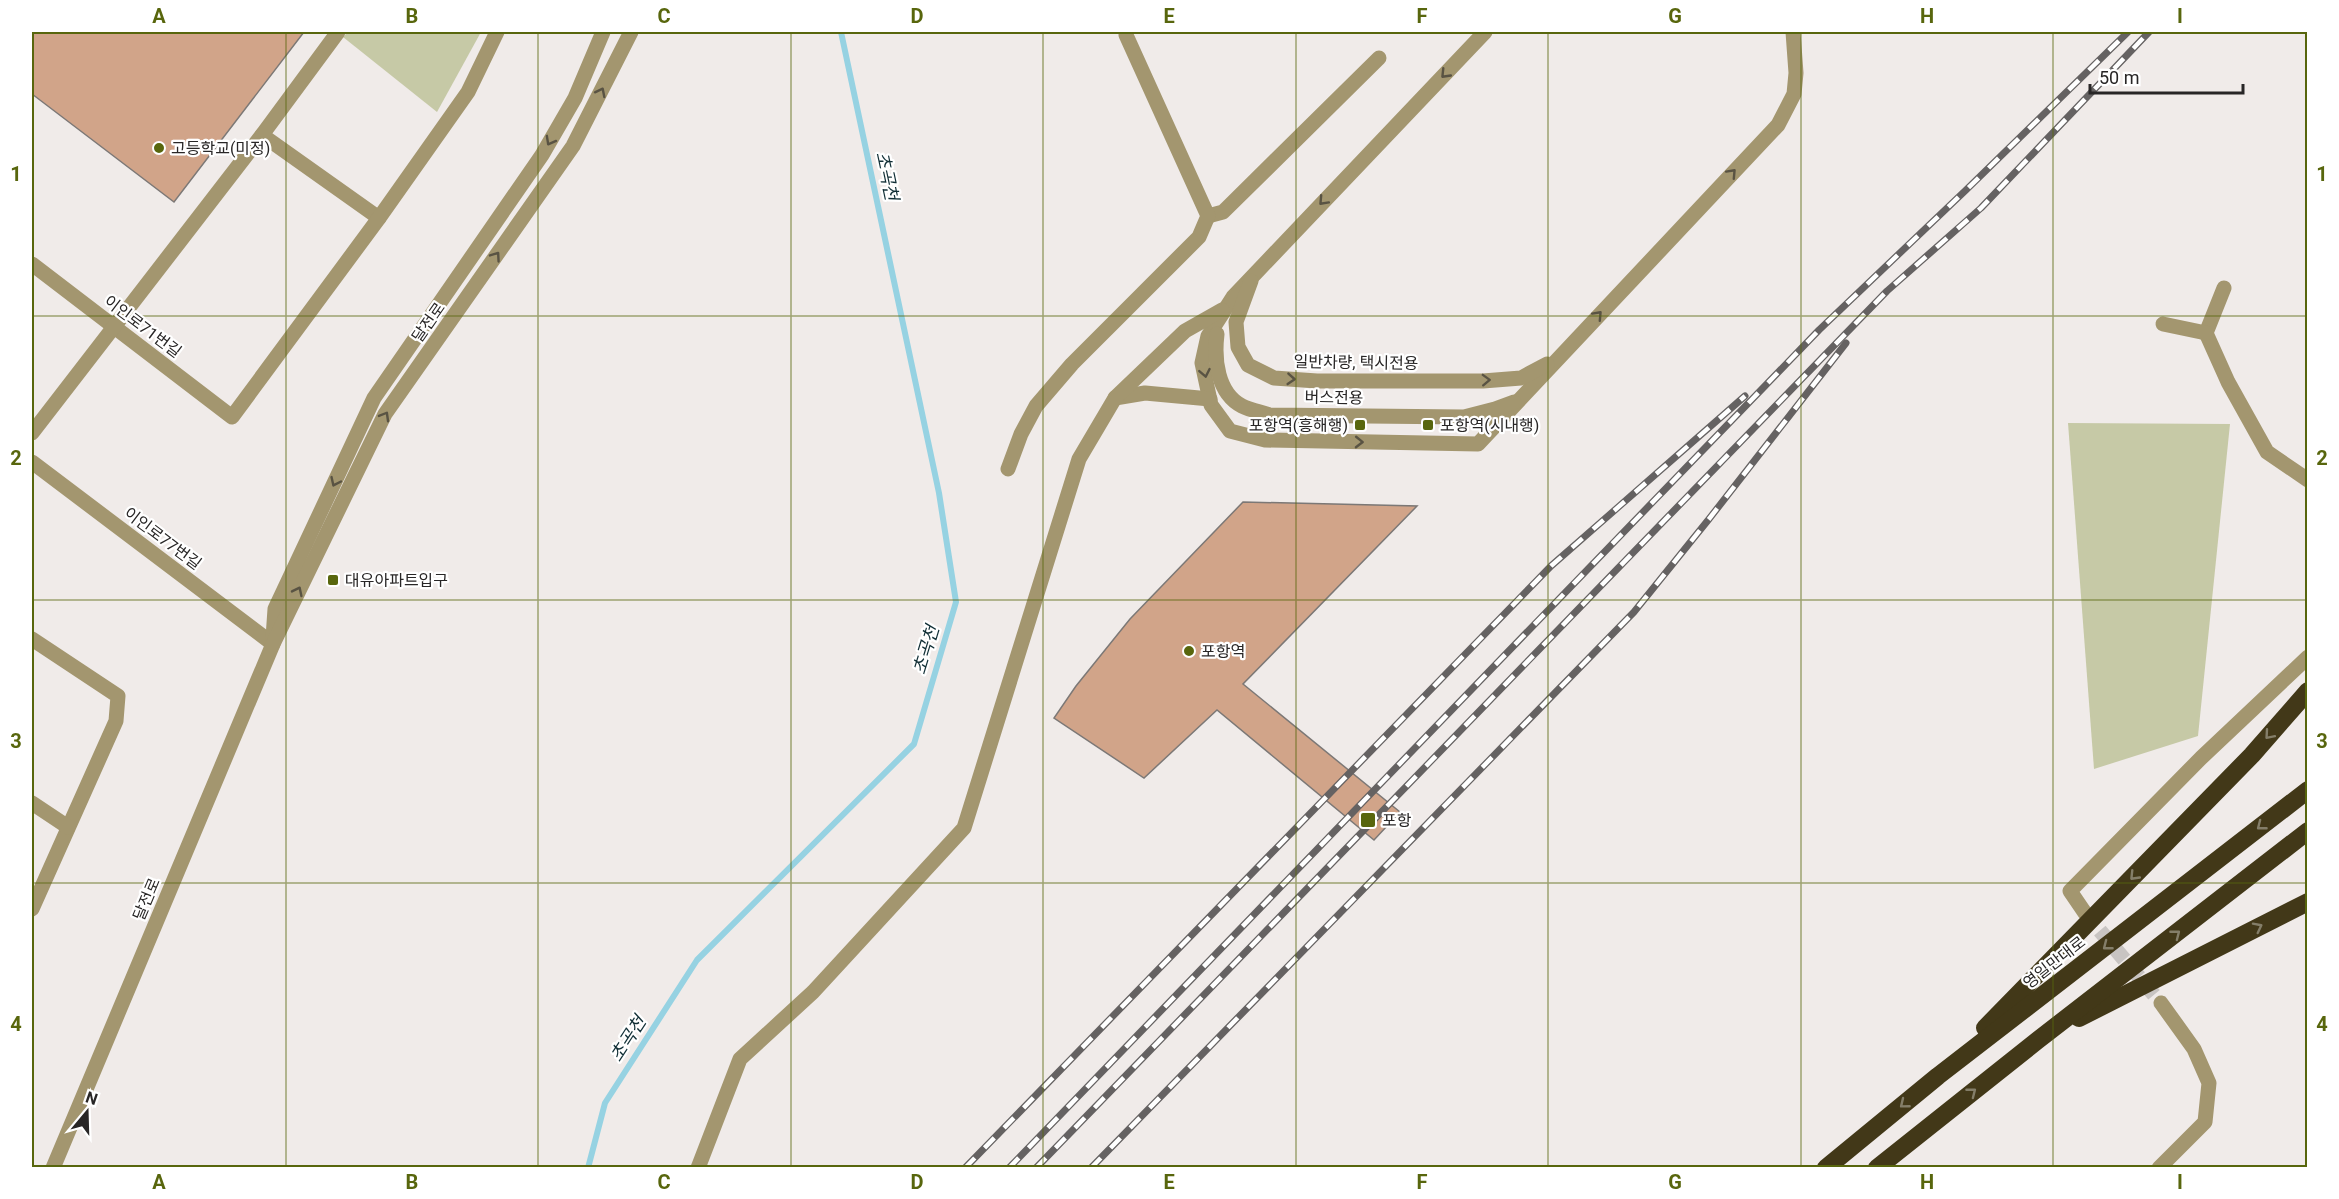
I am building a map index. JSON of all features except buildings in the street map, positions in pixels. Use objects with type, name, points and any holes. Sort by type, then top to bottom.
[{"type":"highway","points":[[1938,1077],[2252,755],[2307,691]]},
{"type":"highway","name":"영일만대로","points":[[1826,1167],[2307,790]]},
{"type":"highway","points":[[1877,1167],[2307,831]]},
{"type":"highway","points":[[2038,1040],[2307,902]]},
{"type":"street","points":[[32,433],[262,135],[338,32]]},
{"type":"street","points":[[262,135],[380,218],[468,92],[497,32]]},
{"type":"street","name":"달전로","points":[[273,644],[274,609],[374,398],[542,155],[575,98],[603,32]]},
{"type":"street","name":"달전로","points":[[53,1167],[273,644],[385,414],[573,146],[631,32]]},
{"type":"street","points":[[1485,32],[1253,275],[1233,297],[1222,314],[1208,336],[1202,363],[1211,405],[1230,431],[1265,440],[1478,444],[1778,124],[1794,94],[1796,73],[1793,32]]},
{"type":"street","points":[[1008,469],[1021,434],[1036,406],[1072,364],[1199,237],[1208,216],[1126,35]]},
{"type":"street","points":[[1208,216],[1223,212],[1379,58]]},
{"type":"street","name":"이인로71번길","points":[[32,264],[232,417],[380,218]]},
{"type":"street","name":"일반차량, 택시전용","points":[[1253,275],[1236,322],[1238,347],[1248,364],[1274,378],[1317,381],[1483,381],[1521,378],[1558,358]]},
{"type":"street","points":[[2224,288],[2206,333],[2228,382],[2267,452],[2307,480]]},
{"type":"street","points":[[699,1167],[740,1059],[813,992],[964,828],[1079,459],[1115,398],[1185,331],[1222,314]]},
{"type":"street","name":"버스전용","points":[[1222,314],[1215,351],[1221,384],[1240,405],[1270,414],[1464,417],[1521,399]]},
{"type":"street","points":[[2163,324],[2206,333]]},
{"type":"street","points":[[1115,398],[1145,393],[1210,399]]},
{"type":"street","name":"이인로77번길","points":[[32,462],[273,644]]},
{"type":"street","points":[[32,639],[118,696],[116,721],[32,909]]},
{"type":"street","points":[[2085,913],[2070,891],[2201,758],[2307,657]]},
{"type":"street","points":[[32,803],[68,827]]},
{"type":"street","points":[[2159,1167],[2205,1122],[2209,1083],[2194,1049],[2161,1003]]},
{"type":"green space","points":[[348,32],[481,32],[437,112],[343,37]]},
{"type":"green space","points":[[2068,423],[2230,424],[2198,736],[2094,769]]},
{"type":"waterway","name":"초곡천","points":[[588,1168],[605,1103],[697,960],[914,744],[956,602],[939,493],[841,32]]},
{"type":"tunnel","points":[[2085,913],[2161,1003]]},
{"type":"railway","points":[[1009,1168],[1819,330],[2128,32]]},
{"type":"railway","points":[[1036,1168],[1887,291],[1981,208],[2149,32]]},
{"type":"railway","points":[[1091,1168],[1634,612],[1846,343]]},
{"type":"railway","points":[[965,1168],[1551,566],[1745,396]]},
{"type":"place","name":"고등학교(미정)","points":[[159,148]]},
{"type":"place","name":"포항역(흥해행)","points":[[1360,425]]},
{"type":"place","name":"포항역(시내행)","points":[[1428,425]]},
{"type":"place","name":"대유아파트입구","points":[[333,580]]},
{"type":"place","name":"포항역","points":[[1189,651]]},
{"type":"place","name":"포항","points":[[1368,820]]}]
